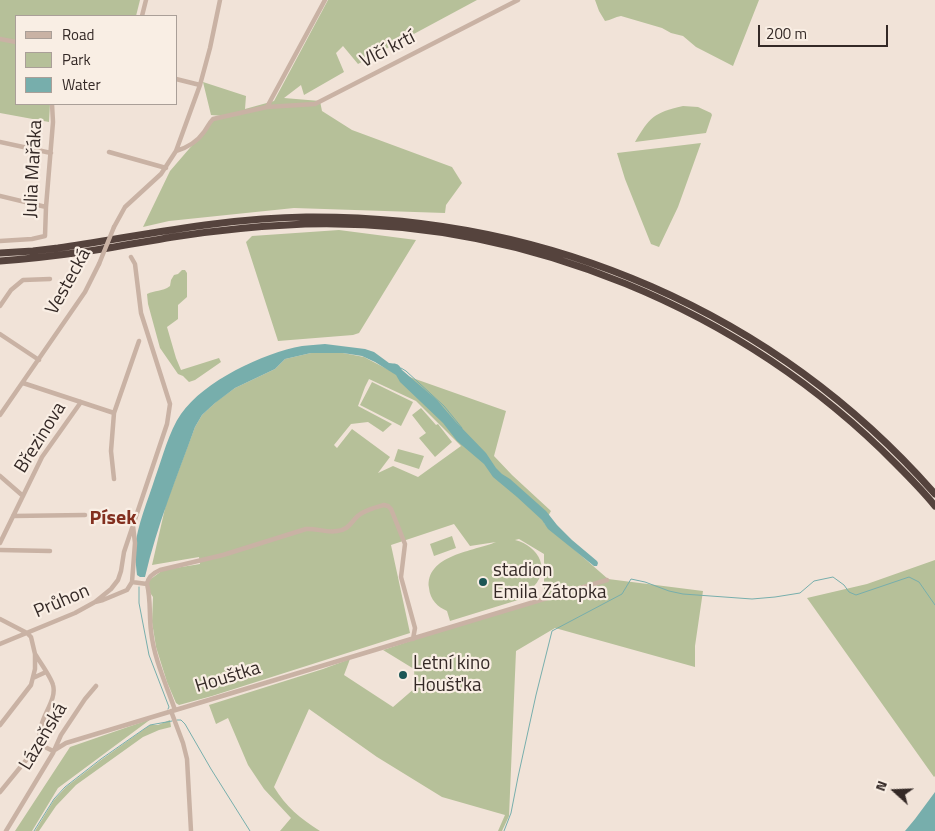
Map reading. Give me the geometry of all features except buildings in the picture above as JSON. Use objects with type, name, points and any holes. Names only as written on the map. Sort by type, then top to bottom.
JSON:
[{"type":"highway","points":[[0,261],[58,255],[241,221],[304,217],[371,218],[432,224],[538,246],[614,271],[744,334],[781,357],[848,409],[886,443],[935,494]]},
{"type":"highway","points":[[0,253],[33,251],[159,236]]},
{"type":"highway","points":[[682,305],[771,360],[827,401],[878,446],[935,506]]},
{"type":"street","points":[[142,15],[146,0]]},
{"type":"street","name":"Vestecká","points":[[0,415],[85,292],[125,207],[166,168],[176,151],[200,85],[220,0]]},
{"type":"street","points":[[268,107],[324,0]]},
{"type":"street","name":"Vlčí krtí","points":[[176,151],[185,148],[202,134],[213,119],[268,107],[315,104],[518,0]]},
{"type":"street","points":[[0,39],[15,42]]},
{"type":"street","points":[[178,80],[200,85]]},
{"type":"street","name":"Julia Mařáka","points":[[0,241],[32,239],[45,236],[53,122],[52,105]]},
{"type":"street","points":[[0,142],[51,153]]},
{"type":"street","points":[[109,152],[166,168]]},
{"type":"street","points":[[0,196],[46,207]]},
{"type":"street","points":[[95,602],[118,580],[124,552],[167,424],[170,404],[140,313],[135,264],[131,257]]},
{"type":"street","points":[[0,306],[11,290],[24,280],[50,278]]},
{"type":"street","points":[[0,334],[39,360]]},
{"type":"street","points":[[114,479],[111,451],[114,413],[139,341]]},
{"type":"street","points":[[23,383],[114,413]]},
{"type":"street","name":"Březinova","points":[[0,543],[42,457],[81,402]]},
{"type":"street","points":[[0,476],[23,496]]},
{"type":"street","points":[[191,831],[187,759],[151,631],[150,595],[147,584],[152,574],[160,570],[223,555],[306,529],[315,528],[322,531],[340,531],[350,526],[357,516],[363,512],[384,505],[392,509],[405,544],[401,577],[415,628],[413,639]]},
{"type":"street","points":[[13,516],[85,515]]},
{"type":"street","points":[[133,524],[135,542],[132,582],[147,584]]},
{"type":"street","points":[[0,550],[50,551]]},
{"type":"street","name":"Houštka","points":[[53,751],[66,743],[607,580]]},
{"type":"street","name":"Průhon","points":[[0,644],[127,590],[132,582]]},
{"type":"street","points":[[0,618],[27,633],[31,638],[36,669],[31,685],[0,725]]},
{"type":"street","points":[[35,654],[53,684],[54,694],[40,729],[39,738],[41,745],[53,751]]},
{"type":"street","points":[[33,678],[46,672]]},
{"type":"street","name":"Lázeňská","points":[[6,831],[61,735],[96,686]]},
{"type":"street","points":[[0,792],[36,748],[41,745]]},
{"type":"green space","points":[[0,0],[140,0],[136,15],[15,15],[15,105],[50,105],[49,122],[0,113]]},
{"type":"green space","points":[[328,0],[477,0],[358,64],[343,46],[336,53],[344,72],[304,95],[301,85],[284,98],[320,101],[322,111],[352,130],[452,167],[462,183],[446,205],[445,213],[294,208],[169,221],[143,227],[170,171],[214,120],[224,116],[211,115],[203,82],[246,96],[245,109],[274,101]]},
{"type":"green space","points":[[595,0],[759,0],[733,66],[696,47],[683,36],[662,28],[621,16],[605,21]]},
{"type":"green space","points":[[683,106],[698,107],[711,113],[706,133],[635,142],[653,117],[665,111]]},
{"type":"green space","points":[[701,143],[678,207],[659,247],[651,244],[625,179],[617,153]]},
{"type":"green space","points":[[339,230],[416,240],[359,333],[278,341],[246,242],[252,236]]},
{"type":"green space","points":[[185,270],[187,273],[187,297],[178,305],[178,319],[167,327],[181,370],[219,358],[221,362],[189,382],[178,374],[160,348],[147,294],[170,286],[174,275]]},
{"type":"green space","points":[[311,353],[343,353],[364,357],[387,369],[506,411],[494,456],[551,511],[544,523],[608,579],[703,591],[695,646],[695,667],[555,628],[516,651],[509,816],[502,831],[498,831],[505,815],[442,797],[377,757],[309,709],[274,787],[294,812],[320,831],[280,831],[291,818],[264,789],[248,765],[228,718],[216,724],[209,705],[350,659],[344,675],[393,707],[415,688],[414,669],[383,650],[544,597],[544,554],[519,539],[515,540],[523,543],[536,553],[542,567],[537,583],[530,590],[531,596],[450,621],[447,611],[435,603],[431,596],[429,588],[430,577],[435,568],[453,556],[496,542],[470,546],[454,524],[391,545],[410,633],[212,696],[179,705],[176,703],[156,647],[152,622],[153,597],[144,584],[163,570],[200,564],[199,557],[152,565],[166,504],[195,427],[202,415],[235,388],[275,369],[285,359]],"holes":[[[369,379],[416,401],[461,446],[418,477],[393,466],[378,473],[390,457],[352,429],[337,448],[334,445],[351,424],[368,422],[383,432],[392,424],[358,406]]]},
{"type":"green space","points":[[372,382],[413,402],[401,426],[360,405]]},
{"type":"green space","points":[[421,408],[436,425],[438,424],[452,442],[435,457],[419,438],[426,433],[412,415]]},
{"type":"green space","points":[[398,449],[424,456],[419,469],[394,461]]},
{"type":"green space","points":[[452,536],[456,548],[434,556],[430,544]]},
{"type":"green space","points":[[935,560],[934,777],[807,598],[867,584]]},
{"type":"green space","points":[[151,719],[58,788],[32,831],[15,831],[70,747]]},
{"type":"green space","points":[[170,720],[171,727],[143,737],[76,785],[56,806],[39,831],[35,831],[54,800],[66,787],[150,725],[158,725]]},
{"type":"water","points":[[325,344],[365,349],[374,352],[389,363],[399,366],[437,400],[486,453],[502,474],[546,511],[572,540],[597,561],[597,566],[594,566],[548,529],[542,520],[493,477],[484,464],[457,441],[443,423],[400,382],[396,375],[362,356],[343,353],[311,353],[285,359],[275,369],[235,388],[202,415],[195,427],[168,501],[145,577],[137,575],[135,548],[140,522],[166,445],[181,414],[204,390],[235,370],[287,350],[302,346]]},
{"type":"water","points":[[935,792],[935,831],[905,831],[915,819]]},
{"type":"waterway","points":[[401,368],[444,406],[462,428]]},
{"type":"waterway","points":[[504,831],[511,813],[536,695],[552,631],[622,594],[631,579],[683,594],[752,599],[800,593],[814,581],[833,577],[844,585],[849,592],[856,595],[909,577],[919,582],[935,605]]},
{"type":"waterway","points":[[139,587],[139,603],[149,655],[169,707],[168,709]]},
{"type":"waterway","points":[[177,720],[181,720],[185,724],[250,831]]},
{"type":"waterway","points":[[34,831],[54,799],[65,787],[150,725],[172,721]]},
{"type":"place","name":"stadion Emila Zátopka","points":[[483,582]]},
{"type":"place","name":"Letní kino Houšťka","points":[[403,675]]},
{"type":"district","name":"Písek","points":[[113,519]]}]
